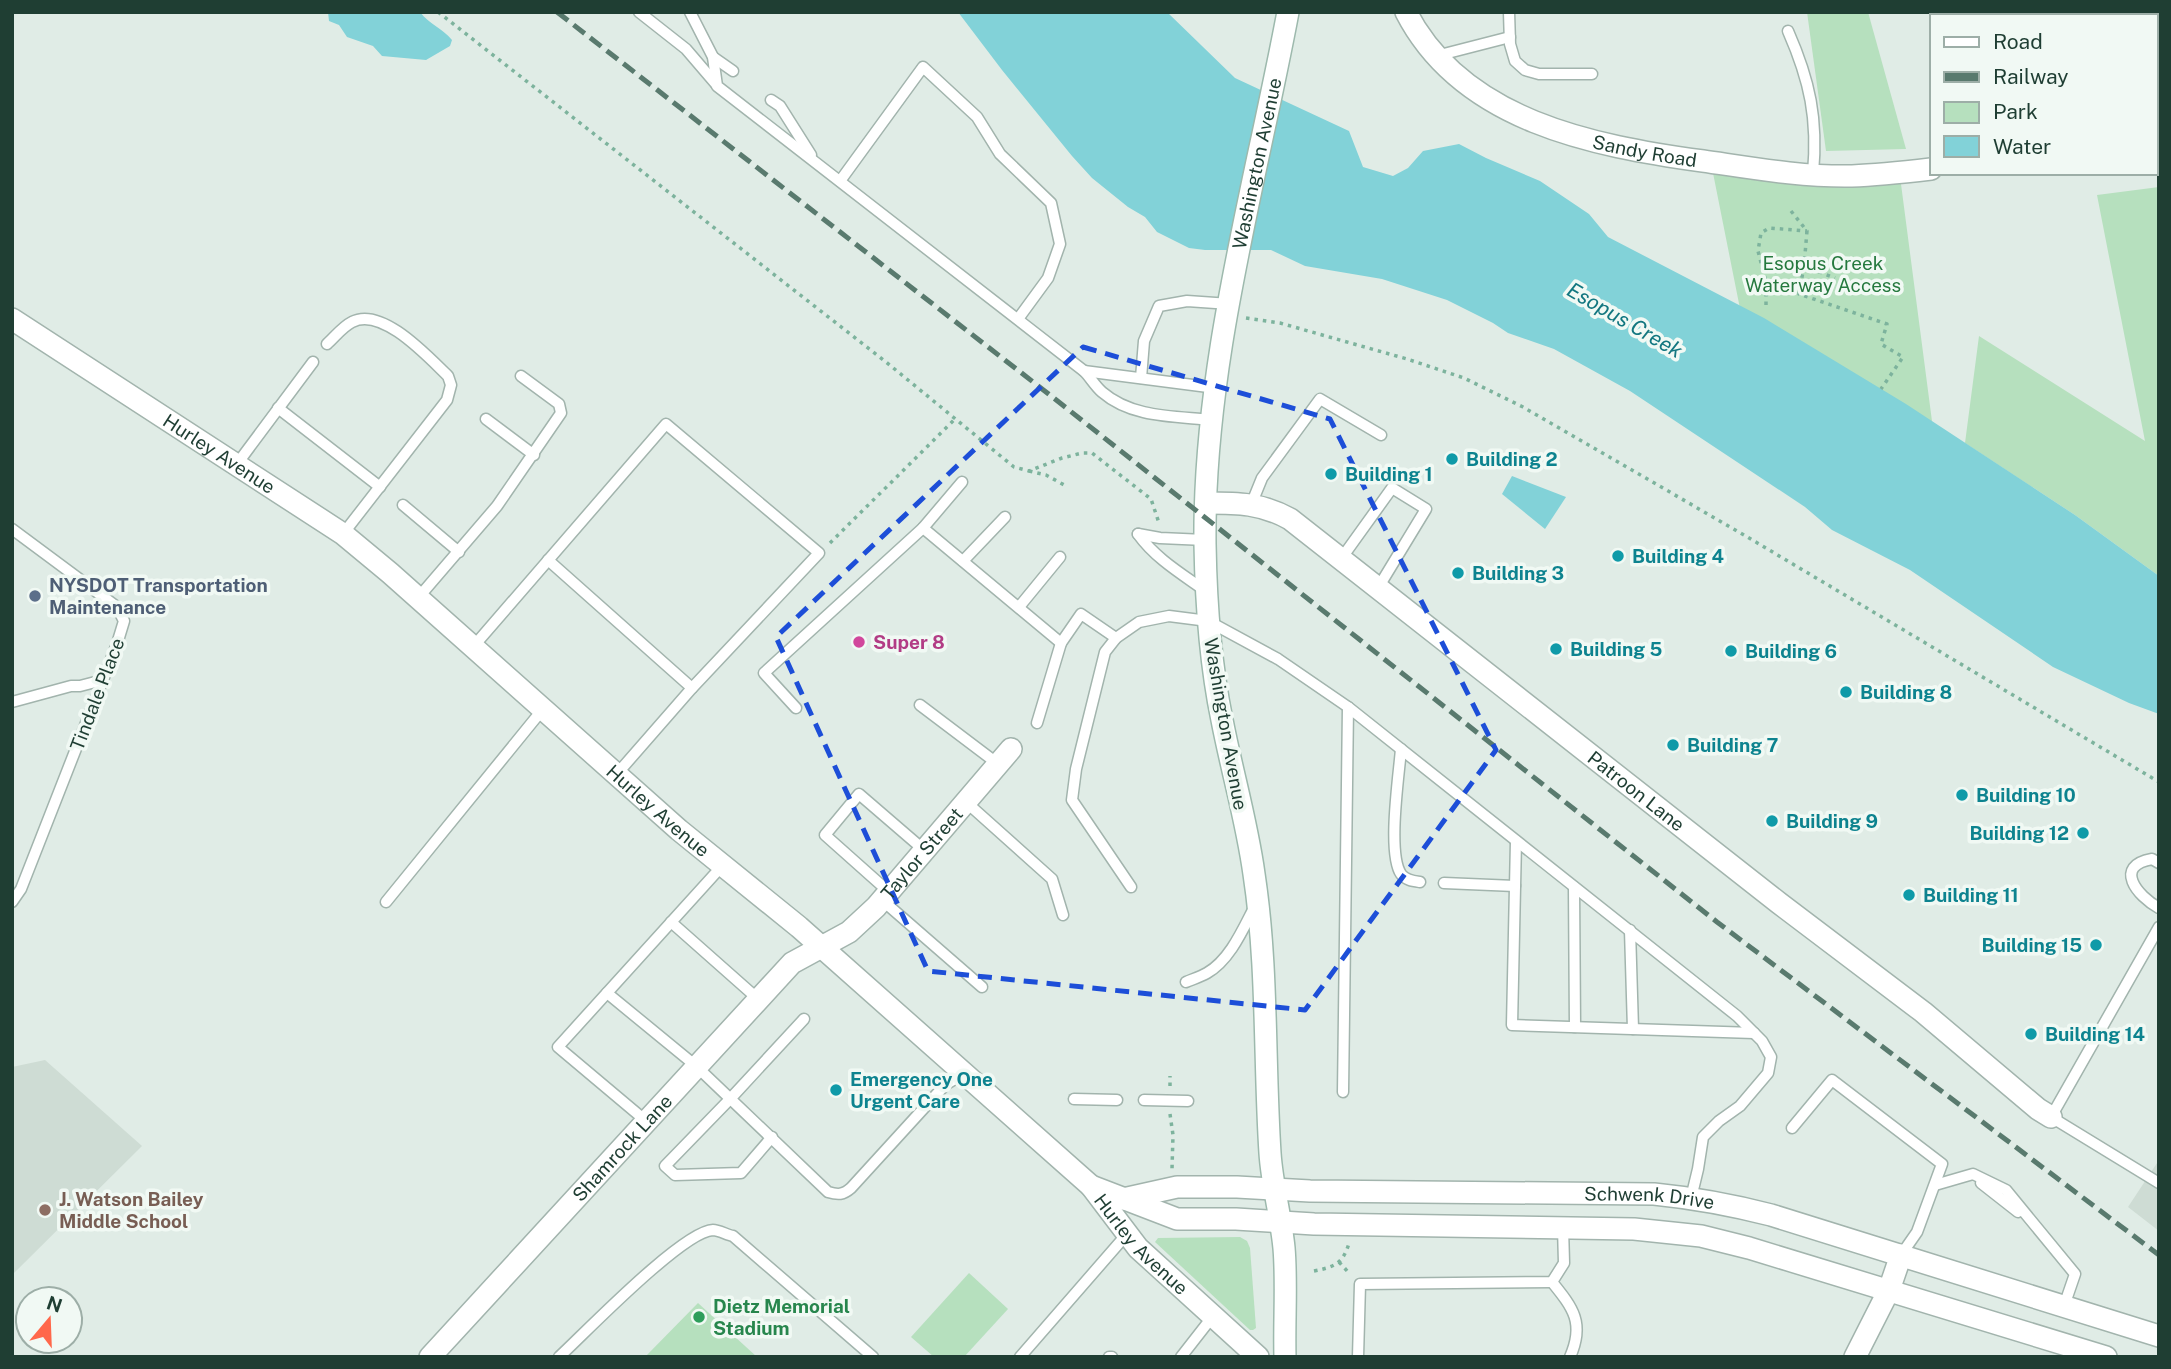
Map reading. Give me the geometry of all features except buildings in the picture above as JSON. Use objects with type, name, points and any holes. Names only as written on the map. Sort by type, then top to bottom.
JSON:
[{"type":"street","name":"Washington Avenue","points":[[1285,1357],[1284,1249],[1270,1157],[1258,901],[1247,832],[1222,720],[1208,621],[1205,540],[1212,420],[1232,280],[1288,12]]},
{"type":"street","name":"Sandy Road","points":[[1406,12],[1429,49],[1476,90],[1538,124],[1571,136],[1642,153],[1766,170],[1851,176],[1930,169]]},
{"type":"street","name":"Hurley Avenue","points":[[14,324],[343,534],[722,866],[821,947],[1091,1186],[1138,1248],[1258,1357]]},
{"type":"street","name":"Patroon Lane","points":[[1206,503],[1251,505],[1275,511],[1290,519],[1768,895],[1923,1013],[2051,1117]]},
{"type":"street","name":"Taylor Street","points":[[821,947],[849,932],[885,896],[1005,756]]},
{"type":"street","name":"Shamrock Lane","points":[[430,1357],[792,963],[821,947]]},
{"type":"street","name":"Schwenk Drive","points":[[1091,1186],[1177,1219],[1665,1231],[1749,1248],[2106,1357]]},
{"type":"street","name":"Schwenk Drive","points":[[1123,1199],[1177,1187],[1654,1194],[1691,1198],[1771,1215],[2159,1336]]},
{"type":"street","points":[[1855,1357],[1889,1290],[1901,1255]]},
{"type":"street","points":[[2054,1340],[2064,1306]]},
{"type":"lane","points":[[639,12],[686,49],[718,86],[1084,371],[1101,391],[1138,412],[1212,420]]},
{"type":"lane","points":[[690,12],[713,57],[718,86]]},
{"type":"lane","points":[[1509,12],[1515,61],[1525,70],[1539,74],[1592,74]]},
{"type":"lane","points":[[1788,31],[1803,64],[1813,112],[1813,174]]},
{"type":"lane","points":[[1436,56],[1510,37]]},
{"type":"lane","points":[[713,57],[733,71]]},
{"type":"lane","points":[[840,181],[923,67],[978,117],[1000,154],[1051,203],[1060,244],[1048,278],[1018,319]]},
{"type":"lane","points":[[771,100],[780,106],[816,163]]},
{"type":"lane","points":[[1141,378],[1143,341],[1159,306],[1187,300],[1228,309]]},
{"type":"lane","points":[[327,344],[354,321],[372,319],[388,324],[433,361],[448,376],[451,385],[447,400],[343,534]]},
{"type":"lane","points":[[237,464],[313,362]]},
{"type":"lane","points":[[1084,371],[1216,388]]},
{"type":"lane","points":[[418,598],[497,506],[534,455],[561,410],[559,404],[521,376]]},
{"type":"lane","points":[[1251,505],[1262,478],[1320,399],[1381,435]]},
{"type":"lane","points":[[278,408],[380,487]]},
{"type":"lane","points":[[486,419],[534,455]]},
{"type":"lane","points":[[472,647],[666,424],[819,554],[692,688],[617,775]]},
{"type":"lane","points":[[796,708],[764,673],[923,528],[962,482]]},
{"type":"lane","points":[[1341,559],[1392,488],[1426,509],[1378,588]]},
{"type":"lane","points":[[403,505],[459,551]]},
{"type":"lane","points":[[963,561],[1005,517]]},
{"type":"lane","points":[[923,528],[1061,643]]},
{"type":"lane","name":"Tindale Place","points":[[12,529],[117,607],[124,621],[21,889],[12,902]]},
{"type":"lane","points":[[1205,540],[1138,534],[1150,550],[1206,592]]},
{"type":"lane","points":[[1019,607],[1060,557]]},
{"type":"lane","points":[[548,560],[692,688]]},
{"type":"lane","points":[[1037,723],[1061,643],[1082,614],[1116,638]]},
{"type":"lane","points":[[1131,887],[1072,800],[1076,769],[1105,652],[1116,638],[1139,622],[1169,616],[1208,621],[1278,659],[1348,707],[1737,1016],[1762,1041],[1771,1057],[1768,1073],[1740,1107],[1719,1121],[1703,1138],[1691,1198]]},
{"type":"lane","points":[[12,702],[103,680]]},
{"type":"lane","points":[[920,705],[1005,756]]},
{"type":"lane","points":[[1343,1092],[1348,707]]},
{"type":"lane","points":[[386,902],[543,709]]},
{"type":"lane","points":[[1401,749],[1396,811],[1396,862],[1401,875],[1411,881],[1420,882]]},
{"type":"lane","points":[[924,850],[859,794],[825,835],[982,987]]},
{"type":"lane","points":[[966,802],[1052,879],[1063,915]]},
{"type":"lane","points":[[1516,841],[1512,1026],[1754,1033]]},
{"type":"lane","points":[[2159,863],[2152,859],[2140,861],[2133,869],[2132,881],[2138,893],[2159,908]]},
{"type":"lane","points":[[646,1121],[558,1047],[722,866]]},
{"type":"lane","points":[[1444,883],[1515,886]]},
{"type":"lane","points":[[1574,887],[1575,1027]]},
{"type":"lane","points":[[1186,982],[1209,972],[1222,961],[1235,944],[1258,901]]},
{"type":"lane","points":[[671,922],[758,999]]},
{"type":"lane","points":[[2159,927],[2051,1117],[2159,1183]]},
{"type":"lane","points":[[1630,930],[1633,1029]]},
{"type":"lane","points":[[607,993],[696,1066],[828,1192],[836,1195],[845,1194],[945,1085],[964,1074]]},
{"type":"lane","points":[[772,1137],[741,1173],[675,1175],[665,1166],[804,1019]]},
{"type":"lane","points":[[1792,1128],[1832,1080],[1942,1164],[1917,1233],[1901,1255]]},
{"type":"lane","points":[[1074,1099],[1117,1100]]},
{"type":"lane","points":[[1144,1100],[1188,1101]]},
{"type":"lane","points":[[1935,1185],[1973,1174],[2006,1190],[2075,1274],[2064,1306]]},
{"type":"lane","points":[[1552,1282],[1564,1263],[1563,1227]]},
{"type":"lane","points":[[559,1357],[668,1255],[691,1238],[713,1230],[733,1236],[873,1357]]},
{"type":"lane","points":[[1020,1357],[1127,1234]]},
{"type":"lane","points":[[1358,1357],[1360,1284],[1552,1282]]},
{"type":"lane","points":[[1552,1282],[1569,1304],[1578,1328],[1570,1357]]},
{"type":"lane","points":[[1181,1357],[1213,1316]]},
{"type":"path","points":[[438,12],[886,362],[1014,467],[1046,475],[1066,486]]},
{"type":"path","points":[[1791,211],[1807,231],[1799,294],[1887,324],[1881,344],[1903,357],[1881,389]]},
{"type":"path","points":[[1766,305],[1766,282],[1758,251],[1761,233],[1769,228],[1807,231]]},
{"type":"path","points":[[1804,266],[1835,278]]},
{"type":"path","points":[[1228,309],[1407,359],[1464,379],[1523,407],[2159,782]]},
{"type":"path","points":[[819,554],[955,419]]},
{"type":"path","points":[[1029,471],[1062,458],[1092,453],[1151,499],[1160,528]]},
{"type":"path","points":[[1170,1076],[1172,1171]]},
{"type":"path","points":[[1314,1271],[1331,1268],[1339,1262],[1350,1241]]},
{"type":"highlighted area","points":[[1083,347],[1330,419],[1496,750],[1305,1010],[928,971],[776,637]]},
{"type":"shaded area","name":"J. Watson Bailey Middle School","points":[[45,1060],[142,1146],[12,1275],[12,1067]]},
{"type":"shaded area","points":[[2159,1160],[2159,1231],[2128,1207]]},
{"type":"green space","points":[[1807,12],[1868,12],[1906,149],[1826,151]]},
{"type":"green space","name":"Esopus Creek Waterway Access","points":[[1713,173],[1809,184],[1901,184],[1941,490],[1755,384]]},
{"type":"green space","points":[[2159,187],[2159,576],[2075,515],[1965,443],[1979,336],[2145,441],[2097,195]]},
{"type":"green space","points":[[1240,1237],[1247,1241],[1250,1248],[1256,1328],[1253,1330],[1155,1242],[1158,1238]]},
{"type":"green space","points":[[969,1273],[1008,1309],[964,1357],[934,1357],[911,1337]]},
{"type":"green space","name":"Dietz Memorial Stadium","points":[[698,1303],[757,1357],[645,1357]]},
{"type":"water","points":[[328,12],[420,12],[452,40],[450,46],[426,60],[382,56],[373,46],[347,37],[339,25],[329,21]]},
{"type":"water","name":"Esopus Creek","points":[[958,12],[1167,12],[1235,78],[1349,131],[1363,167],[1393,176],[1408,168],[1423,151],[1459,144],[1540,181],[1589,214],[1608,237],[1764,318],[1906,404],[2075,515],[2159,576],[2159,714],[2129,703],[2053,667],[1910,570],[1832,530],[1805,507],[1630,391],[1554,349],[1508,333],[1447,300],[1382,279],[1305,266],[1271,250],[1189,248],[1157,232],[1145,217],[1092,178],[1072,156]]},
{"type":"water","points":[[1512,476],[1566,497],[1545,529],[1502,494]]},
{"type":"railway","points":[[557,12],[1055,399],[1717,922],[2159,1255]]},
{"type":"place","name":"Building 2","points":[[1452,459]]},
{"type":"place","name":"Building 1","points":[[1331,474]]},
{"type":"place","name":"Building 4","points":[[1618,556]]},
{"type":"place","name":"Building 3","points":[[1458,573]]},
{"type":"place","name":"NYSDOT Transportation Maintenance","points":[[35,596]]},
{"type":"place","name":"Super 8","points":[[859,642]]},
{"type":"place","name":"Building 5","points":[[1556,649]]},
{"type":"place","name":"Building 6","points":[[1731,651]]},
{"type":"place","name":"Building 8","points":[[1846,692]]},
{"type":"place","name":"Building 7","points":[[1673,745]]},
{"type":"place","name":"Building 10","points":[[1962,795]]},
{"type":"place","name":"Building 9","points":[[1772,821]]},
{"type":"place","name":"Building 12","points":[[2083,833]]},
{"type":"place","name":"Building 11","points":[[1909,895]]},
{"type":"place","name":"Building 15","points":[[2096,945]]},
{"type":"place","name":"Building 14","points":[[2031,1034]]},
{"type":"place","name":"Emergency One Urgent Care","points":[[836,1090]]},
{"type":"place","name":"J. Watson Bailey Middle School","points":[[45,1210]]},
{"type":"place","name":"Dietz Memorial Stadium","points":[[699,1317]]}]
